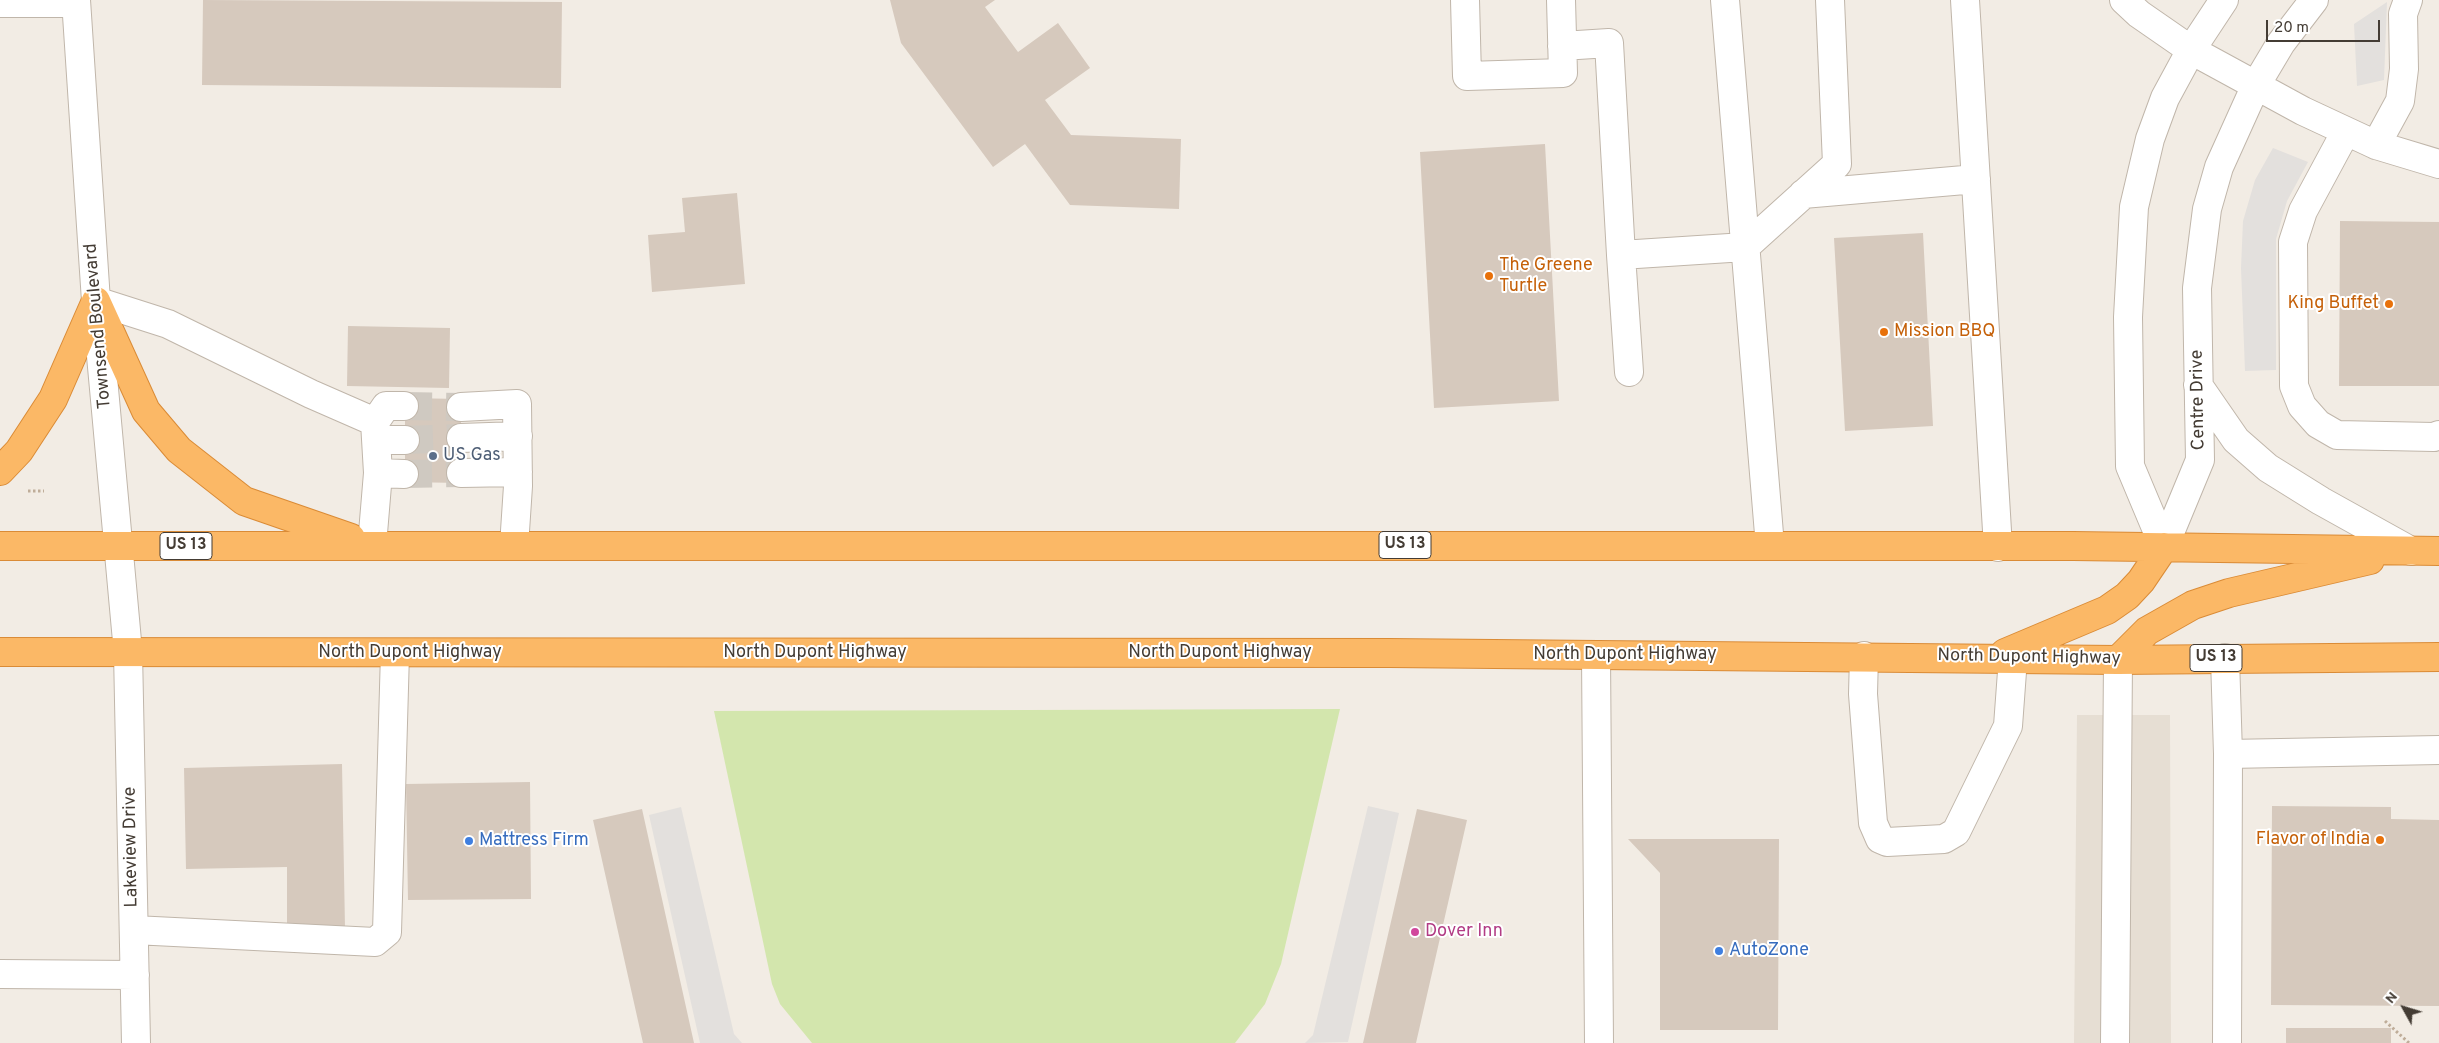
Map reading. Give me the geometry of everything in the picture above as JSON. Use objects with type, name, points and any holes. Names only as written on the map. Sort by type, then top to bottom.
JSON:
[{"type":"highway","points":[[0,471],[19,451],[53,399],[96,300]]},
{"type":"highway","points":[[96,300],[146,411],[179,450],[244,501],[372,545]]},
{"type":"highway","name":"US 13","points":[[0,546],[1998,546],[2439,551]]},
{"type":"highway","points":[[2003,658],[2107,610],[2127,596],[2141,581],[2164,547]]},
{"type":"highway","points":[[2118,660],[2147,631],[2193,605],[2229,593],[2411,551]]},
{"type":"highway","name":"North Dupont Highway","points":[[0,652],[1596,654],[2118,660],[2439,656]]},
{"type":"street","points":[[1465,0],[1467,76],[1563,73],[1561,0]]},
{"type":"street","points":[[1725,0],[1770,546]]},
{"type":"street","points":[[1621,254],[1745,247],[1838,164],[1830,0]]},
{"type":"street","points":[[1965,0],[1998,546]]},
{"type":"street","points":[[2124,0],[2139,14],[2191,50],[2345,132],[2376,145],[2439,164]]},
{"type":"street","points":[[2164,547],[2130,466],[2128,317],[2134,207],[2150,139],[2165,98],[2191,50],[2224,0]]},
{"type":"street","name":"Centre Drive","points":[[2164,547],[2200,460],[2197,288],[2207,209],[2219,167],[2256,85],[2281,43],[2314,0]]},
{"type":"street","points":[[2376,145],[2400,101],[2404,69],[2403,14],[2408,0]]},
{"type":"street","points":[[0,3],[76,1]]},
{"type":"street","name":"Townsend Boulevard","points":[[76,1],[96,300],[128,652]]},
{"type":"street","points":[[1562,46],[1609,43],[1629,372]]},
{"type":"street","points":[[2345,132],[2303,211],[2293,242],[2294,386],[2302,406],[2318,424],[2337,435],[2434,437],[2439,434]]},
{"type":"street","points":[[1803,194],[1976,179]]},
{"type":"street","points":[[96,300],[168,324],[310,394],[376,431],[405,440]]},
{"type":"street","points":[[2198,385],[2236,440],[2268,468],[2321,501],[2411,551]]},
{"type":"street","points":[[461,407],[517,404],[518,472],[514,546]]},
{"type":"street","points":[[372,545],[378,473],[376,431],[386,406],[404,406]]},
{"type":"street","points":[[461,438],[518,436]]},
{"type":"street","points":[[461,473],[518,472]]},
{"type":"street","points":[[378,473],[404,474]]},
{"type":"street","name":"Lakeview Drive","points":[[128,652],[136,1043]]},
{"type":"street","points":[[134,930],[375,942],[387,932],[395,653]]},
{"type":"street","points":[[1596,654],[1599,1043]]},
{"type":"street","points":[[1864,656],[1862,694],[1873,823],[1880,839],[1887,842],[1944,839],[1956,832],[2008,726],[2003,658]]},
{"type":"street","points":[[2224,658],[2228,754],[2227,1043]]},
{"type":"street","points":[[2115,1043],[2118,660]]},
{"type":"street","points":[[2228,754],[2439,750]]},
{"type":"street","points":[[0,974],[135,975]]},
{"type":"path","points":[[23,491],[44,491]]},
{"type":"path","points":[[2385,1021],[2409,1043]]},
{"type":"shaded area","points":[[2387,2],[2384,80],[2357,86],[2354,24]]},
{"type":"shaded area","points":[[2273,148],[2308,162],[2287,201],[2276,239],[2276,370],[2245,371],[2241,268],[2243,221],[2255,180]]},
{"type":"shaded area","points":[[2077,715],[2170,715],[2171,1043],[2074,1043]]},
{"type":"shaded area","points":[[1368,806],[1399,813],[1348,1042],[1305,1043],[1313,1035]]},
{"type":"shaded area","points":[[681,807],[734,1034],[742,1043],[700,1043],[649,815]]},
{"type":"green space","points":[[1340,709],[1281,964],[1265,1004],[1235,1043],[812,1043],[780,1004],[772,984],[714,711]]},
{"type":"building","points":[[203,0],[562,2],[561,88],[202,85]]},
{"type":"building","points":[[890,0],[995,0],[985,7],[1018,52],[1058,23],[1090,68],[1045,100],[1071,135],[1181,139],[1179,209],[1070,205],[1025,144],[993,167],[901,43]]},
{"type":"building","name":"The Greene Turtle","points":[[1545,144],[1559,401],[1434,408],[1420,152]]},
{"type":"building","points":[[737,193],[745,284],[652,292],[648,235],[685,232],[682,198]]},
{"type":"building","name":"King Buffet","points":[[2340,221],[2439,222],[2439,386],[2339,386]]},
{"type":"building","name":"Mission BBQ","points":[[1923,233],[1933,426],[1845,431],[1834,238]]},
{"type":"building","points":[[348,326],[450,328],[449,388],[347,386]]},
{"type":"building","name":"US Gas","points":[[405,398],[461,399],[461,483],[405,482]]},
{"type":"building","points":[[342,764],[345,928],[287,929],[287,867],[186,869],[184,768]]},
{"type":"building","name":"Mattress Firm","points":[[530,782],[531,899],[408,900],[406,784]]},
{"type":"building","points":[[2272,806],[2391,807],[2391,819],[2439,820],[2439,1006],[2271,1005]]},
{"type":"building","points":[[642,809],[694,1043],[643,1043],[593,820]]},
{"type":"building","name":"Dover Inn","points":[[1417,809],[1467,820],[1416,1043],[1363,1043]]},
{"type":"building","name":"AutoZone","points":[[1628,839],[1779,839],[1778,1030],[1660,1030],[1660,873]]},
{"type":"building","points":[[2286,1028],[2391,1028],[2391,1043],[2286,1043]]},
{"type":"tunnel","points":[[404,406],[461,407]]},
{"type":"tunnel","points":[[405,440],[461,438]]},
{"type":"tunnel","points":[[404,474],[461,473]]},
{"type":"place","name":"The Greene Turtle","points":[[1489,276]]},
{"type":"place","name":"King Buffet","points":[[2389,304]]},
{"type":"place","name":"Mission BBQ","points":[[1884,332]]},
{"type":"place","name":"US Gas","points":[[433,456]]},
{"type":"place","name":"Flavor of India","points":[[2380,840]]},
{"type":"place","name":"Mattress Firm","points":[[469,841]]},
{"type":"place","name":"Dover Inn","points":[[1415,932]]},
{"type":"place","name":"AutoZone","points":[[1719,951]]}]
